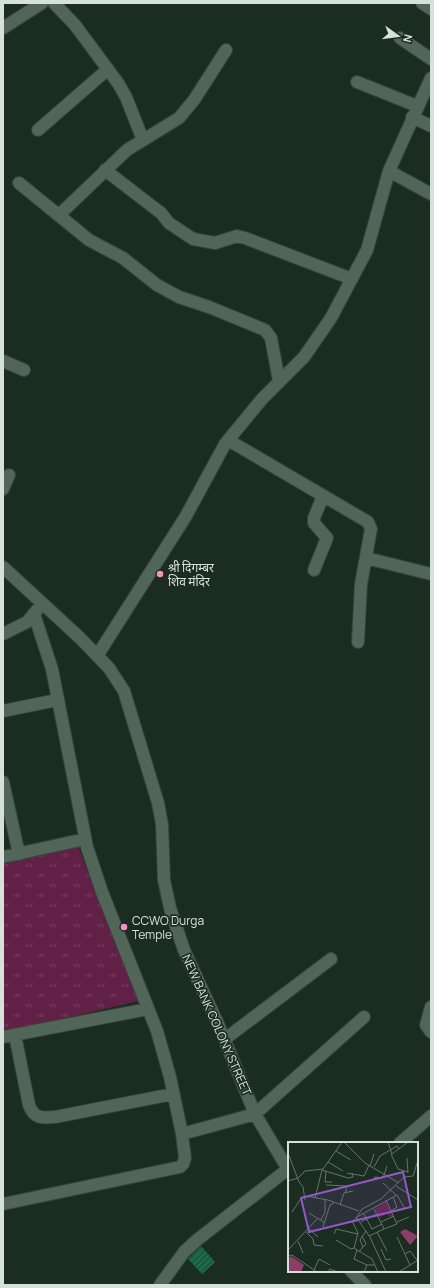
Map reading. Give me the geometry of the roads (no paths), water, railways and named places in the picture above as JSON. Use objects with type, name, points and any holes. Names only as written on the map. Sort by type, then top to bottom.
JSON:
[{"type":"street","points":[[3,28],[42,3]]},
{"type":"street","points":[[54,3],[75,25],[108,69],[126,97],[143,140]]},
{"type":"street","points":[[422,3],[431,10]]},
{"type":"street","points":[[400,38],[431,59]]},
{"type":"street","points":[[58,215],[127,150],[179,118],[187,109],[226,50]]},
{"type":"street","points":[[38,130],[108,69]]},
{"type":"street","points":[[98,656],[186,516],[215,460],[228,440],[243,420],[278,381],[304,357],[331,318],[367,250],[389,171],[431,78]]},
{"type":"street","points":[[357,82],[415,112],[431,126]]},
{"type":"street","points":[[106,170],[161,214],[169,224],[193,239],[215,243],[237,236],[245,238],[352,279]]},
{"type":"street","points":[[389,171],[431,194]]},
{"type":"street","points":[[19,183],[89,240],[118,255],[169,292],[265,330],[273,343],[278,381]]},
{"type":"street","points":[[3,361],[24,370]]},
{"type":"street","points":[[228,440],[368,522],[371,529],[362,584],[358,642]]},
{"type":"street","points":[[3,490],[9,474]]},
{"type":"street","points":[[314,570],[327,542],[325,534],[316,527],[314,522],[314,518],[323,496]]},
{"type":"street","points":[[366,558],[431,574]]},
{"type":"street","name":"NEW BANK COLONY STREET","points":[[3,567],[43,602],[98,656],[119,682],[127,700],[158,802],[162,824],[164,880],[170,908],[184,950],[225,1040],[255,1114],[288,1170]]},
{"type":"street","points":[[3,634],[19,627],[34,614],[43,602]]},
{"type":"street","points":[[3,1204],[180,1167],[185,1158],[174,1094],[157,1031],[102,892],[85,839],[50,662],[34,614]]},
{"type":"street","points":[[3,711],[57,700]]},
{"type":"street","points":[[3,782],[19,854]]},
{"type":"street","points":[[3,857],[85,839]]},
{"type":"street","points":[[225,1040],[331,959]]},
{"type":"street","points":[[431,1007],[426,1025],[431,1032]]},
{"type":"street","points":[[3,1038],[148,1009]]},
{"type":"street","points":[[182,1134],[255,1114],[364,1017]]},
{"type":"street","points":[[15,1035],[31,1113],[36,1116],[55,1117],[174,1094]]},
{"type":"street","points":[[401,1142],[431,1116]]},
{"type":"street","points":[[160,1285],[184,1252],[207,1231],[288,1170]]},
{"type":"street","points":[[352,1272],[365,1285]]},
{"type":"place","name":"श्री दिगम्बर शिव मंदिर","points":[[160,574]]},
{"type":"place","name":"CCWO Durga Temple","points":[[124,927]]}]
